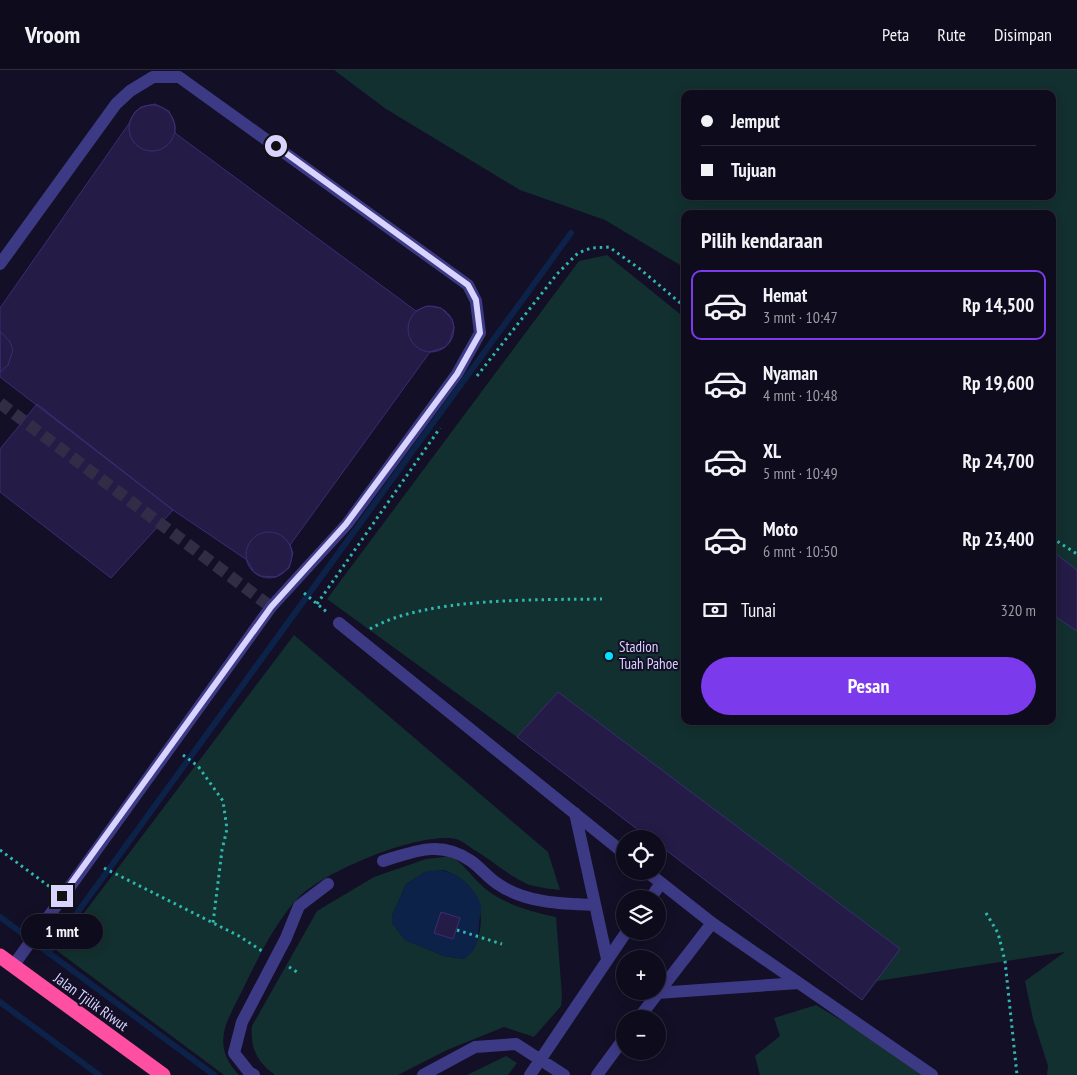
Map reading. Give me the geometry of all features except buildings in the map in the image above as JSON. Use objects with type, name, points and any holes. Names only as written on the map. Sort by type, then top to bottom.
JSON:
[{"type":"highway","name":"Jalan Tjilik Riwut","points":[[0,956],[152,1072]]},
{"type":"street","points":[[0,264],[116,104],[130,91],[153,77],[179,77],[468,285],[476,300],[480,333],[457,374],[352,516],[271,607],[12,966]]},
{"type":"street","points":[[339,622],[616,847]]},
{"type":"street","points":[[575,813],[607,959]]},
{"type":"street","points":[[383,861],[420,850],[444,848],[470,861],[498,885],[518,894],[554,903],[595,905]]},
{"type":"street","points":[[657,880],[712,923],[932,1075]]},
{"type":"street","points":[[656,890],[661,883]]},
{"type":"street","points":[[254,1075],[249,1072],[234,1053],[242,1022],[286,938],[299,906],[328,884]]},
{"type":"street","points":[[666,982],[712,923]]},
{"type":"street","points":[[530,1075],[542,1060],[621,940]]},
{"type":"street","points":[[666,992],[798,983]]},
{"type":"street","points":[[422,1075],[475,1047],[516,1044],[564,1075]]},
{"type":"street","points":[[597,1075],[616,1049]]},
{"type":"path","points":[[472,384],[495,351],[557,274],[578,253],[591,248],[609,247],[640,269],[681,304]]},
{"type":"path","points":[[317,604],[443,424]]},
{"type":"path","points":[[1056,541],[1077,554]]},
{"type":"path","points":[[356,637],[386,619],[453,606],[525,600],[602,599]]},
{"type":"path","points":[[180,753],[198,766],[223,801],[228,829],[220,860],[213,923]]},
{"type":"path","points":[[0,850],[62,896]]},
{"type":"path","points":[[99,864],[114,874],[253,944]]},
{"type":"path","points":[[986,913],[998,933],[1005,961],[1017,1075]]},
{"type":"path","points":[[457,930],[502,944]]},
{"type":"path","points":[[290,968],[297,972]]},
{"type":"green space","points":[[334,70],[1077,70],[1077,1075],[1047,1075],[1048,1066],[1033,1019],[1025,981],[1065,952],[877,981],[862,1000],[666,850],[666,830],[638,830],[517,737],[327,599],[579,261],[607,255],[681,315],[681,725],[1056,725],[1056,210],[681,210],[681,266],[605,220],[520,190],[386,109]]},
{"type":"green space","points":[[294,635],[548,852],[560,890],[527,884],[465,843],[456,839],[440,838],[397,847],[374,855],[329,876],[299,897],[275,928],[262,951],[232,1010],[224,1031],[223,1042],[225,1052],[239,1075],[224,1075],[56,950]]},
{"type":"green space","points":[[452,856],[485,889],[494,895],[524,909],[556,917],[562,996],[561,1006],[534,1037],[504,1027],[447,1050],[398,1075],[275,1075],[259,1060],[256,1054],[252,1041],[252,1026],[317,911],[374,877],[426,859]],"holes":[[[444,870],[454,874],[470,887],[479,904],[481,914],[478,938],[464,959],[444,956],[405,940],[392,923],[392,916],[406,884],[425,872]]]},
{"type":"green space","points":[[816,1005],[864,1034],[924,1075],[760,1075],[755,1056],[780,1036],[774,1018]]},
{"type":"green space","points":[[506,1056],[517,1063],[508,1075],[467,1075]]},
{"type":"water","points":[[437,870],[458,876],[474,892],[481,905],[475,948],[464,959],[444,956],[405,940],[392,923],[392,916],[406,884],[425,872]]},
{"type":"waterway","points":[[48,953],[571,233]]},
{"type":"waterway","points":[[0,917],[214,1075]]},
{"type":"waterway","points":[[0,1002],[99,1075]]},
{"type":"tunnel","points":[[0,403],[271,607]]},
{"type":"place","name":"Stadion Tuah Pahoe","points":[[609,656]]},
{"type":"route","points":[[62,896],[271,607],[346,524],[457,374],[480,333],[476,300],[468,285],[276,146]]}]
